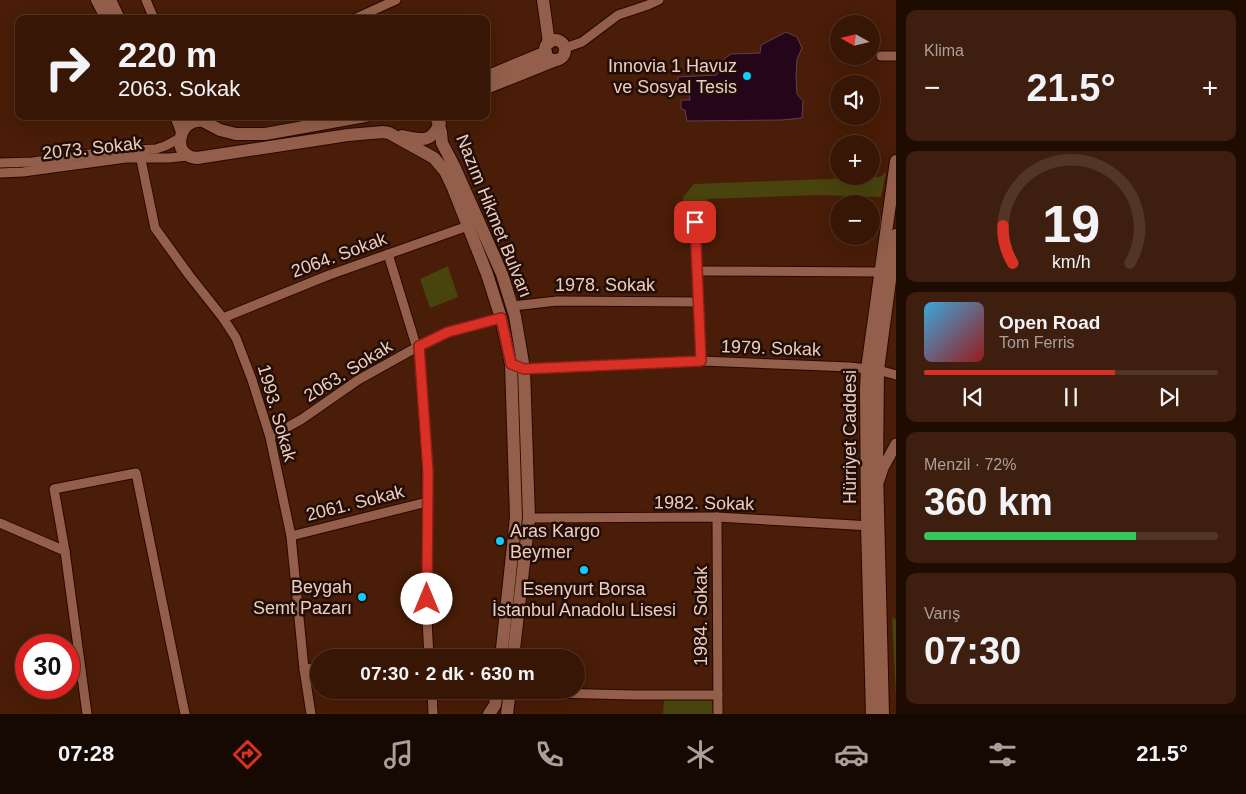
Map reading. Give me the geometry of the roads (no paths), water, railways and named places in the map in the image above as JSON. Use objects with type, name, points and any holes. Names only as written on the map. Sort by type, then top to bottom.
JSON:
[{"type":"main road","points":[[97,0],[105,15]]},
{"type":"main road","points":[[110,0],[118,15]]},
{"type":"main road","points":[[490,86],[556,60],[551,59],[555,46],[544,5]]},
{"type":"main road","points":[[490,75],[555,46]]},
{"type":"main road","points":[[177,120],[182,149],[188,156],[197,158],[348,135],[383,132],[425,140],[433,136],[439,120]]},
{"type":"main road","points":[[181,135],[187,126],[196,120]]},
{"type":"main road","points":[[202,120],[220,130],[236,134],[265,134],[343,120]]},
{"type":"main road","name":"Nazım Hikmet Bulvarı","points":[[439,120],[442,143],[502,274],[513,306],[524,369],[522,518],[514,649]]},
{"type":"main road","name":"Nazım Hikmet Bulvarı","points":[[389,133],[434,158],[445,171],[487,274],[501,318],[511,364],[522,518],[502,649]]},
{"type":"main road","name":"Hürriyet Caddesi","points":[[872,714],[873,527],[877,485],[877,444],[872,369],[880,272],[896,161]]},
{"type":"main road","name":"Hürriyet Caddesi","points":[[883,714],[866,389],[872,369],[896,235]]},
{"type":"main road","points":[[511,364],[524,369]]},
{"type":"main road","points":[[489,714],[500,699]]},
{"type":"main road","points":[[506,699],[507,714]]},
{"type":"street","points":[[146,0],[152,15]]},
{"type":"street","points":[[363,15],[396,0]]},
{"type":"street","points":[[555,46],[582,42],[634,4],[659,0]]},
{"type":"street","points":[[881,56],[896,56]]},
{"type":"street","name":"2073. Sokak","points":[[0,172],[24,172],[119,159],[165,146],[181,135]]},
{"type":"street","name":"2073. Sokak","points":[[0,163],[33,162],[111,151],[169,158],[188,156]]},
{"type":"street","name":"1993. Sokak","points":[[140,154],[155,228],[236,338],[270,437],[291,536],[310,714]]},
{"type":"street","points":[[695,222],[701,361]]},
{"type":"street","name":"2064. Sokak","points":[[223,318],[329,275],[468,226]]},
{"type":"street","points":[[388,254],[404,300],[415,342],[419,346],[428,471],[427,619],[429,649]]},
{"type":"street","points":[[697,271],[880,272]]},
{"type":"street","name":"1978. Sokak","points":[[513,306],[604,298],[698,302]]},
{"type":"street","name":"2063. Sokak","points":[[270,437],[302,419],[358,380],[419,346],[448,332],[501,318]]},
{"type":"street","name":"1979. Sokak","points":[[524,369],[701,361],[850,367],[872,369],[896,375]]},
{"type":"street","points":[[877,444],[881,450],[887,452],[896,444]]},
{"type":"street","points":[[877,485],[883,468],[896,444]]},
{"type":"street","points":[[87,714],[65,550],[54,489],[136,473],[185,714]]},
{"type":"street","name":"2061. Sokak","points":[[291,536],[427,502]]},
{"type":"street","name":"1982. Sokak","points":[[522,518],[717,518],[873,527]]},
{"type":"street","name":"1984. Sokak","points":[[717,518],[718,714]]},
{"type":"street","points":[[0,523],[65,550]]},
{"type":"street","points":[[304,669],[310,669]]},
{"type":"street","points":[[585,693],[718,695]]},
{"type":"street","points":[[432,699],[433,714]]},
{"type":"place","name":"Innovia 1 Havuz ve Sosyal Tesis","points":[[747,76]]},
{"type":"place","name":"Aras Kargo Beymer","points":[[500,541]]},
{"type":"place","name":"Esenyurt Borsa İstanbul Anadolu Lisesi","points":[[584,570]]},
{"type":"place","name":"Beygah Semt Pazarı","points":[[362,597]]}]
